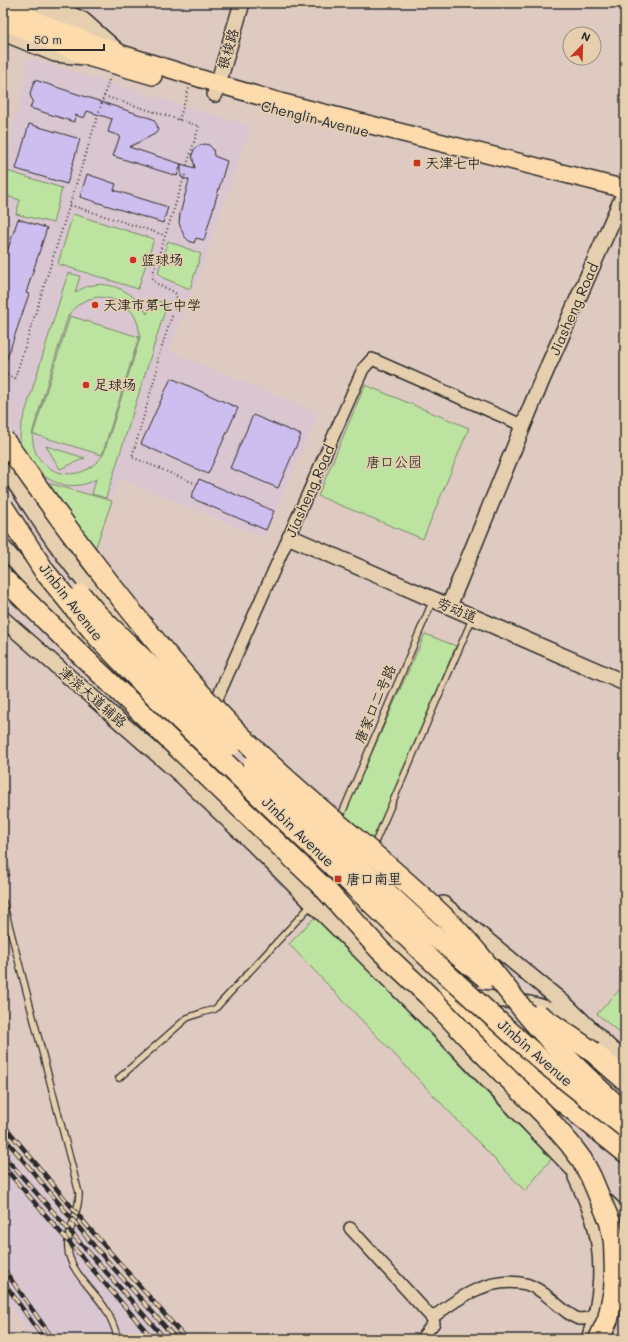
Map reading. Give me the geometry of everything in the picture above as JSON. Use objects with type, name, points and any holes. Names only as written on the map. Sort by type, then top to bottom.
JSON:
[{"type":"highway","points":[[3,439],[92,561],[161,648],[218,713],[254,749],[448,921],[498,978],[532,1020],[594,1084],[625,1113]]},
{"type":"highway","points":[[3,507],[97,614],[333,843],[432,934],[483,975],[593,1052],[625,1080]]},
{"type":"highway","name":"Jinbin Avenue","points":[[3,507],[46,572],[97,636],[154,694],[428,957],[548,1066],[625,1127]]},
{"type":"highway","points":[[3,578],[77,644]]},
{"type":"highway","points":[[3,588],[77,644]]},
{"type":"highway","name":"Jinbin Avenue","points":[[77,644],[319,897],[501,1052],[625,1152]]},
{"type":"highway","points":[[319,897],[380,950],[428,996],[558,1128],[582,1160],[591,1177],[610,1222],[614,1242],[614,1290],[608,1319],[599,1339]]},
{"type":"highway","points":[[489,1013],[592,1091],[625,1113]]},
{"type":"main road","points":[[46,3],[84,20],[118,59]]},
{"type":"main road","name":"银梭路","points":[[216,89],[242,3]]},
{"type":"main road","points":[[10,10],[56,29],[118,59]]},
{"type":"main road","name":"Chenglin Avenue","points":[[10,10],[91,58],[118,59],[216,89],[280,102],[513,159],[625,193]]},
{"type":"main road","points":[[3,33],[55,54],[70,57],[91,58]]},
{"type":"main road","name":"Chenglin Avenue","points":[[118,59],[189,87],[216,89]]},
{"type":"main road","name":"Jiasheng Road","points":[[449,606],[542,380],[625,193]]},
{"type":"main road","points":[[3,465],[66,557],[99,598],[133,633],[241,726],[291,776],[374,847],[560,1000],[610,1048]]},
{"type":"main road","name":"劳动道","points":[[290,537],[625,683]]},
{"type":"main road","name":"Jinbin Avenue","points":[[3,547],[77,644]]},
{"type":"main road","name":"津滨大道辅路","points":[[3,619],[182,776],[251,842],[319,897],[443,1034],[572,1168],[625,1220]]},
{"type":"main road","points":[[77,644],[400,949],[437,981],[449,989],[462,994],[514,1001],[556,1012],[571,1019],[625,1059]]},
{"type":"main road","points":[[572,1168],[593,1218],[598,1240],[600,1268],[598,1307],[589,1339]]},
{"type":"main road","points":[[600,1268],[625,1238]]},
{"type":"street","name":"Jiasheng Road","points":[[182,776],[290,537],[363,369],[372,360],[524,426]]},
{"type":"street","points":[[350,1228],[432,1318],[434,1323],[421,1339]]},
{"type":"street","points":[[432,1318],[449,1304],[474,1291],[490,1284],[509,1282],[527,1284],[540,1291],[565,1310],[580,1319],[590,1318],[598,1307]]},
{"type":"lane","name":"唐家口二号路","points":[[340,818],[433,599]]},
{"type":"lane","points":[[374,847],[473,617]]},
{"type":"lane","points":[[119,1078],[187,1018],[215,1009],[219,1006],[319,897]]},
{"type":"lane","points":[[3,902],[79,1193],[78,1209],[71,1226],[68,1249],[72,1264],[104,1308],[112,1322],[118,1339]]},
{"type":"path","points":[[3,374],[15,378],[104,96],[118,59]]},
{"type":"path","points":[[180,120],[189,87]]},
{"type":"path","points":[[104,96],[199,126],[186,168]]},
{"type":"path","points":[[185,175],[152,276],[153,281],[158,285],[173,291],[176,294],[177,301],[158,358],[157,370],[132,457],[194,483]]},
{"type":"path","points":[[70,205],[165,236]]},
{"type":"shaded area","name":"天津市第七中学","points":[[29,58],[251,126],[205,259],[170,351],[319,413],[264,538],[120,479],[93,555],[3,429],[3,173]]},
{"type":"shaded area","points":[[3,1143],[172,1339],[34,1339],[3,1296]]},
{"type":"green space","points":[[7,171],[62,188],[53,223],[16,214],[20,200],[3,195]]},
{"type":"green space","points":[[73,214],[154,239],[138,289],[58,264]]},
{"type":"green space","points":[[168,241],[201,254],[190,289],[163,278],[158,272]]},
{"type":"green space","points":[[68,273],[80,276],[75,293],[85,287],[95,285],[116,287],[125,291],[134,298],[147,314],[152,299],[167,304],[106,498],[92,494],[96,479],[86,484],[75,486],[54,482],[44,476],[28,461],[22,448],[20,439],[21,426]],"holes":[[[98,297],[107,298],[122,304],[133,314],[137,321],[140,338],[104,453],[94,465],[82,471],[70,474],[58,472],[47,466],[38,457],[33,445],[33,430],[68,316],[74,308],[89,299]]]},
{"type":"green space","name":"足球场","points":[[70,316],[139,337],[102,455],[33,434]]},
{"type":"green space","name":"唐口公园","points":[[365,385],[469,428],[423,539],[318,496]]},
{"type":"green space","points":[[46,446],[85,458],[60,469]]},
{"type":"green space","points":[[41,481],[112,501],[93,555]]},
{"type":"green space","points":[[425,634],[456,646],[373,840],[344,815]]},
{"type":"green space","points":[[316,916],[551,1159],[525,1191],[289,944]]},
{"type":"green space","points":[[625,984],[625,1037],[597,1014]]},
{"type":"building","points":[[35,80],[153,119],[158,130],[155,134],[129,147],[181,164],[177,176],[113,156],[120,136],[108,132],[112,119],[87,111],[84,118],[75,115],[74,122],[30,108],[33,100],[30,93]]},
{"type":"building","points":[[29,124],[80,139],[67,184],[16,169]]},
{"type":"building","points":[[205,144],[209,145],[213,149],[214,156],[227,161],[204,240],[196,238],[194,243],[189,241],[184,236],[179,223],[189,180],[181,177],[181,164],[195,168],[192,155],[194,150],[196,147]]},
{"type":"building","points":[[87,174],[116,184],[114,190],[168,207],[163,223],[80,197]]},
{"type":"building","points":[[18,219],[47,228],[26,293],[29,294],[3,367],[3,264]]},
{"type":"building","points":[[171,378],[238,408],[208,474],[141,444]]},
{"type":"building","points":[[253,415],[301,435],[278,488],[230,468]]},
{"type":"building","points":[[199,479],[274,511],[266,530],[191,498]]},
{"type":"railway","points":[[3,849],[8,874]]},
{"type":"railway","points":[[3,1124],[89,1228],[186,1339]]},
{"type":"railway","points":[[3,1136],[95,1247],[176,1339]]},
{"type":"railway","points":[[3,1155],[165,1339]]},
{"type":"railway","points":[[3,1166],[153,1339]]},
{"type":"railway","points":[[3,1268],[53,1339]]},
{"type":"railway","points":[[3,1281],[44,1339]]},
{"type":"place","name":"天津七中","points":[[417,163]]},
{"type":"place","name":"篮球场","points":[[133,260]]},
{"type":"place","name":"天津市第七中学","points":[[95,305]]},
{"type":"place","name":"足球场","points":[[86,385]]},
{"type":"place","name":"唐口南里","points":[[338,879]]}]
